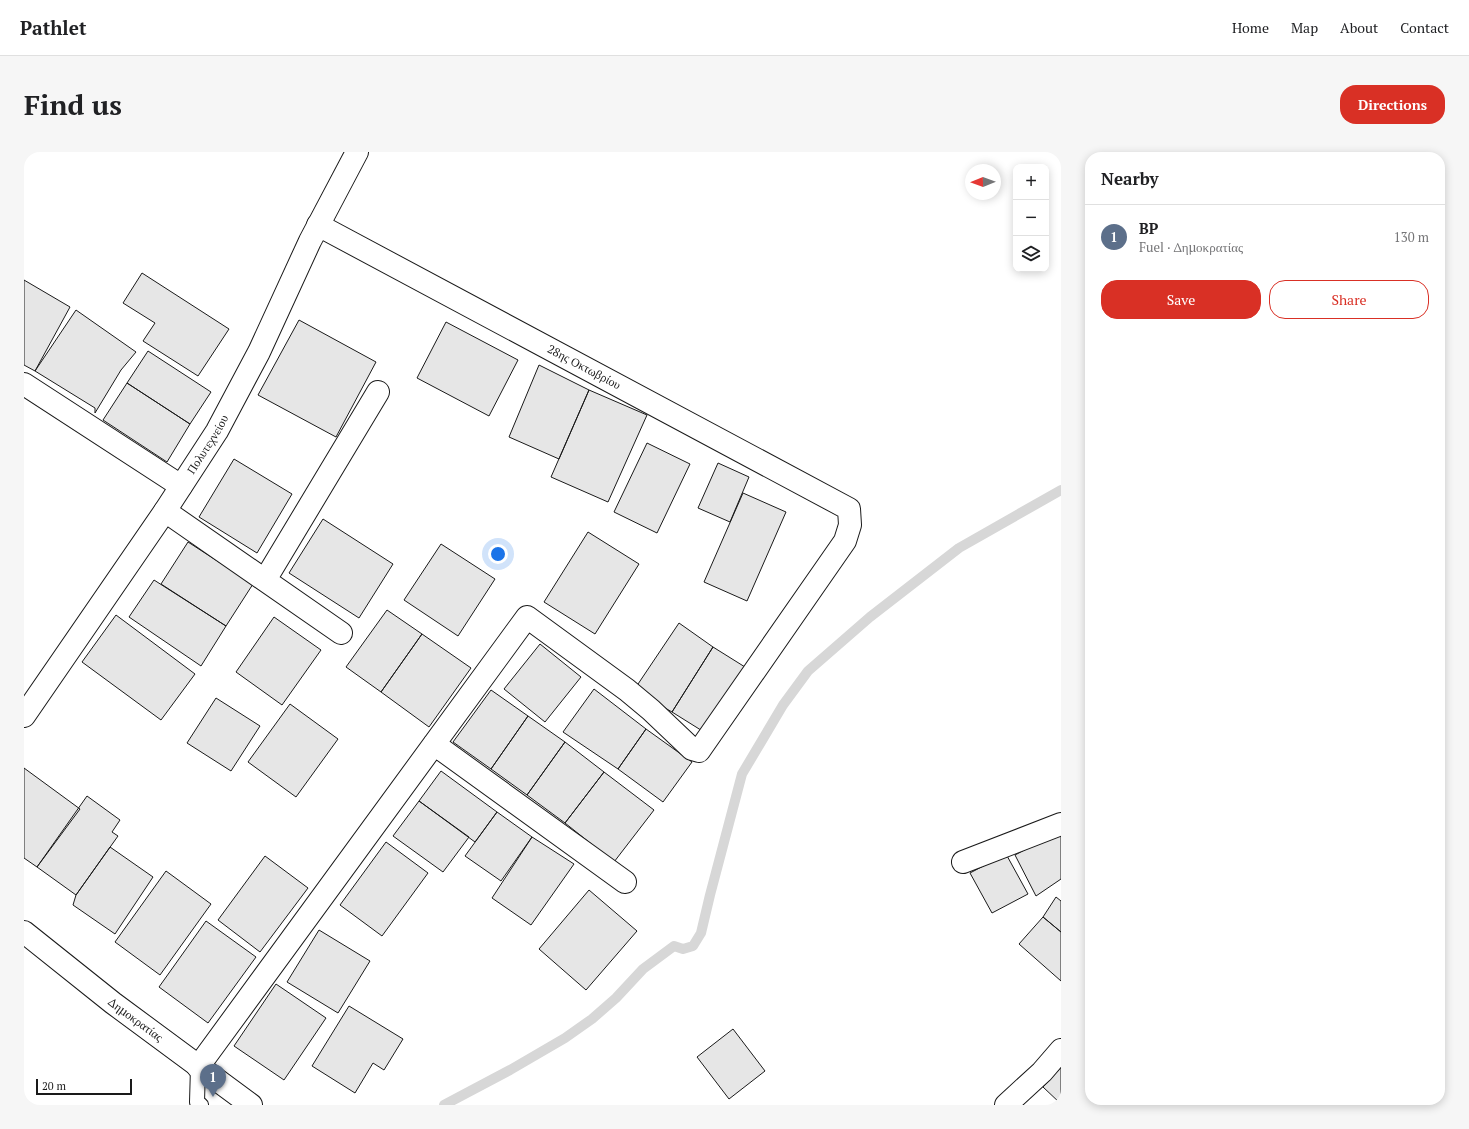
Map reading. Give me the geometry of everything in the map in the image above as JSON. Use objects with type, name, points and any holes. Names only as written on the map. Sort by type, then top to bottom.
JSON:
[{"type":"street","name":"Πολυτεχνείου","points":[[24,716],[165,511],[216,431],[259,352],[293,276],[356,152]]},
{"type":"street","name":"28ης Οκτωβρίου","points":[[318,225],[849,509],[850,525],[846,542],[699,750],[692,749],[651,710],[627,690],[527,617],[434,744]]},
{"type":"street","points":[[24,384],[181,486]]},
{"type":"street","points":[[265,580],[378,392]]},
{"type":"street","points":[[165,511],[341,633]]},
{"type":"street","points":[[198,1066],[434,744],[625,882]]},
{"type":"street","points":[[963,862],[1061,824]]},
{"type":"street","name":"Δημοκρατίας","points":[[24,932],[113,1003],[251,1105]]},
{"type":"street","points":[[1006,1105],[1042,1072],[1061,1050]]},
{"type":"lane","points":[[198,1066],[197,1102],[201,1105]]},
{"type":"building","points":[[142,273],[229,329],[198,376],[143,341],[155,323],[123,303]]},
{"type":"building","points":[[24,280],[70,307],[35,371],[24,365]]},
{"type":"building","points":[[76,310],[136,352],[121,370],[95,413],[95,408],[35,371]]},
{"type":"building","points":[[299,320],[376,362],[336,437],[258,395]]},
{"type":"building","points":[[446,322],[518,360],[489,416],[417,378]]},
{"type":"building","points":[[148,351],[211,392],[190,424],[127,383]]},
{"type":"building","points":[[539,365],[589,390],[559,459],[509,437]]},
{"type":"building","points":[[127,383],[190,424],[167,462],[103,420]]},
{"type":"building","points":[[589,390],[647,415],[608,502],[551,477]]},
{"type":"building","points":[[647,443],[690,464],[657,533],[614,512]]},
{"type":"building","points":[[234,459],[292,494],[257,553],[199,517]]},
{"type":"building","points":[[718,463],[749,477],[730,522],[698,508]]},
{"type":"building","points":[[743,493],[786,512],[747,601],[704,582]]},
{"type":"building","points":[[323,519],[393,564],[359,618],[289,573]]},
{"type":"building","points":[[588,532],[639,564],[595,634],[544,602]]},
{"type":"building","points":[[188,542],[253,584],[226,626],[161,584]]},
{"type":"building","points":[[441,544],[495,579],[458,636],[404,600]]},
{"type":"building","points":[[154,580],[226,626],[201,666],[129,617]]},
{"type":"building","points":[[387,610],[422,634],[381,692],[346,667]]},
{"type":"building","points":[[116,615],[195,674],[161,720],[82,662]]},
{"type":"building","points":[[274,617],[321,650],[282,705],[236,672]]},
{"type":"building","points":[[679,623],[713,647],[672,712],[634,690]]},
{"type":"building","points":[[422,634],[471,668],[429,727],[381,692]]},
{"type":"building","points":[[540,644],[581,677],[545,722],[504,689]]},
{"type":"building","points":[[713,647],[745,667],[704,732],[672,712]]},
{"type":"building","points":[[594,689],[646,729],[618,769],[563,732]]},
{"type":"building","points":[[491,690],[528,716],[491,769],[453,742]]},
{"type":"building","points":[[216,698],[260,726],[231,771],[187,743]]},
{"type":"building","points":[[290,704],[338,739],[296,797],[248,762]]},
{"type":"building","points":[[528,716],[565,742],[527,795],[491,769]]},
{"type":"building","points":[[646,729],[692,762],[663,802],[618,769]]},
{"type":"building","points":[[565,742],[604,772],[565,823],[527,795]]},
{"type":"building","points":[[24,768],[80,809],[37,867],[24,858]]},
{"type":"building","points":[[441,771],[497,812],[475,842],[419,801]]},
{"type":"building","points":[[604,772],[654,810],[614,862],[565,823]]},
{"type":"building","points":[[87,796],[120,820],[112,832],[118,836],[76,895],[37,867]]},
{"type":"building","points":[[419,801],[469,837],[443,872],[393,836]]},
{"type":"building","points":[[497,812],[532,837],[501,881],[465,856]]},
{"type":"building","points":[[1061,831],[1061,879],[1036,896],[1015,855]]},
{"type":"building","points":[[532,837],[574,864],[531,925],[492,898]]},
{"type":"building","points":[[386,842],[428,873],[382,936],[340,905]]},
{"type":"building","points":[[110,847],[153,877],[115,934],[73,905],[76,895]]},
{"type":"building","points":[[1006,854],[1028,894],[992,913],[970,873]]},
{"type":"building","points":[[265,856],[308,888],[260,952],[218,920]]},
{"type":"building","points":[[166,871],[211,904],[160,975],[115,942]]},
{"type":"building","points":[[589,890],[637,931],[586,990],[539,949]]},
{"type":"building","points":[[1056,897],[1061,901],[1061,932],[1043,917]]},
{"type":"building","points":[[1043,917],[1061,932],[1061,981],[1019,944]]},
{"type":"building","points":[[206,921],[256,957],[208,1023],[159,987]]},
{"type":"building","points":[[319,930],[370,961],[338,1013],[287,982]]},
{"type":"building","points":[[276,984],[326,1018],[284,1080],[234,1046]]},
{"type":"building","points":[[349,1006],[403,1039],[384,1070],[373,1063],[355,1093],[312,1066]]},
{"type":"building","points":[[733,1029],[765,1071],[729,1099],[697,1057]]},
{"type":"building","points":[[1061,1067],[1061,1104],[1043,1087]]},
{"type":"waterway","points":[[444,1105],[510,1070],[565,1038],[592,1019],[616,998],[643,969],[674,946],[683,949],[693,946],[701,933],[742,774],[783,705],[808,671],[870,617],[959,548],[1061,490]]},
{"type":"place","name":"BP","points":[[213,1097]]}]
